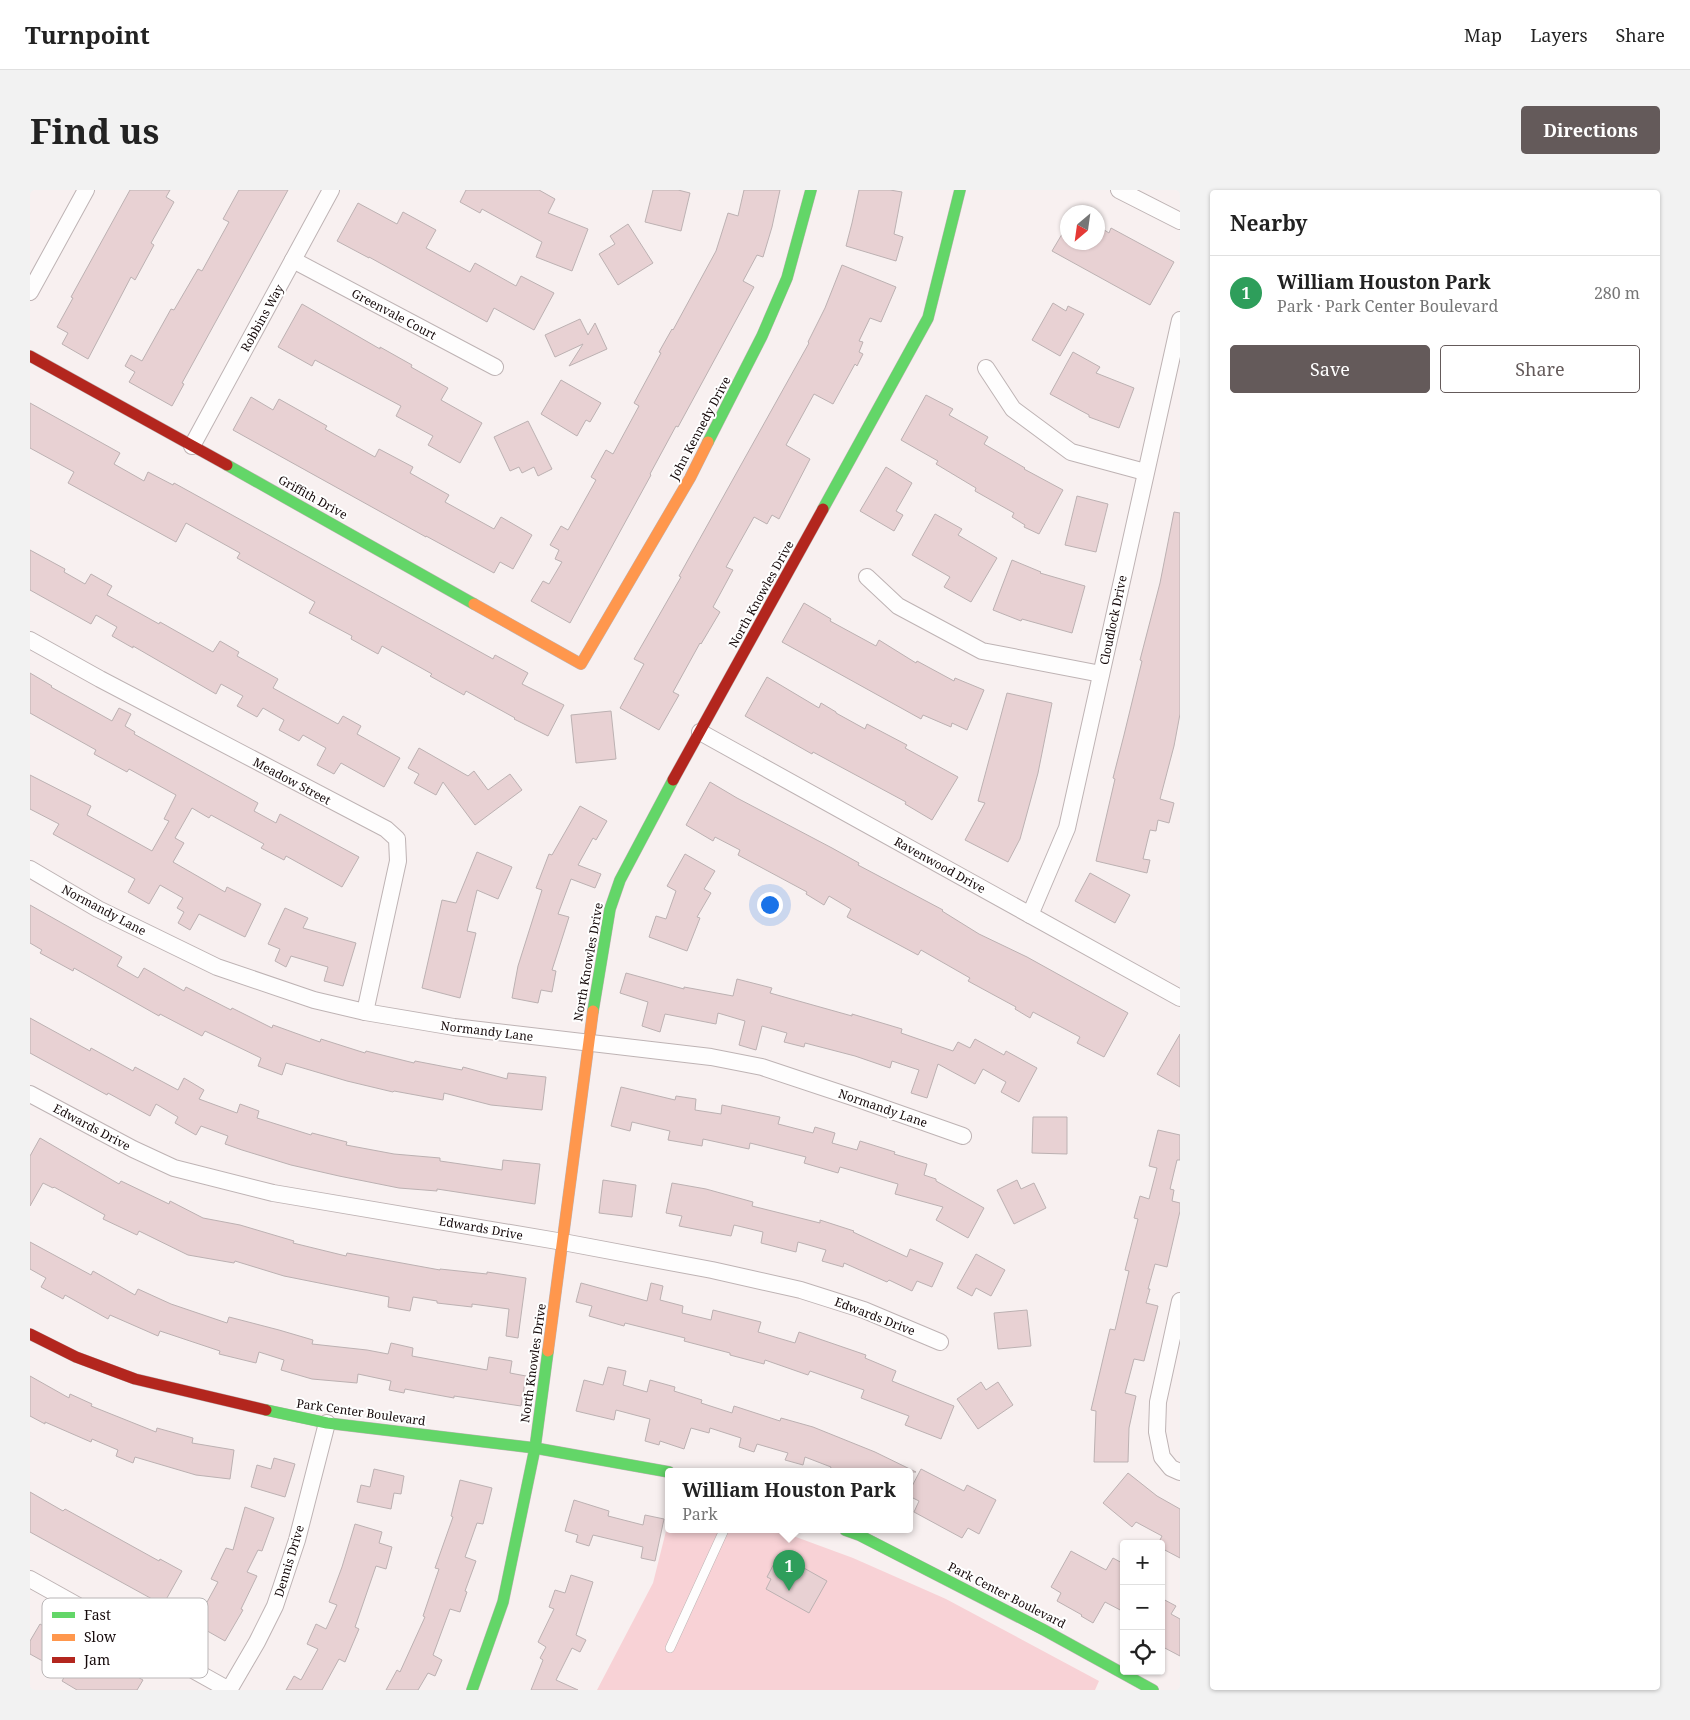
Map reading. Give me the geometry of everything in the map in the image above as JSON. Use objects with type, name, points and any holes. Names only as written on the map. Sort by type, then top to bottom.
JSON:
[{"type":"street","points":[[30,292],[86,190]]},
{"type":"street","name":"Robbins Way","points":[[192,446],[331,190]]},
{"type":"street","name":"John Kennedy Drive","points":[[581,664],[690,478],[762,336],[787,278],[811,190]]},
{"type":"street","name":"North Knowles Drive","points":[[472,1690],[503,1602],[535,1448],[588,1044],[610,909],[620,880],[928,318],[960,190]]},
{"type":"street","points":[[1119,190],[1180,221]]},
{"type":"street","name":"Greenvale Court","points":[[293,260],[495,368]]},
{"type":"street","name":"Cloudlock Drive","points":[[1030,915],[1067,828],[1180,320]]},
{"type":"street","name":"Griffith Drive","points":[[30,356],[581,664]]},
{"type":"street","points":[[986,368],[1013,409],[1071,452],[1145,472]]},
{"type":"street","points":[[867,577],[898,606],[982,651],[1101,674]]},
{"type":"street","name":"Meadow Street","points":[[30,640],[316,794],[386,829],[397,839],[398,861],[365,1012]]},
{"type":"street","name":"Ravenwood Drive","points":[[700,732],[1180,998]]},
{"type":"street","name":"Normandy Lane","points":[[30,869],[98,909],[217,967],[314,1000],[365,1012],[454,1028],[711,1057],[762,1067],[963,1136]]},
{"type":"street","name":"Edwards Drive","points":[[30,1094],[174,1168],[273,1193],[563,1242],[712,1270],[800,1290],[864,1310],[940,1342]]},
{"type":"street","points":[[1180,1301],[1158,1402],[1157,1432],[1162,1457],[1171,1468],[1180,1472]]},
{"type":"street","name":"Park Center Boulevard","points":[[30,1334],[76,1357],[135,1379],[244,1406],[327,1423],[535,1448],[665,1471]]},
{"type":"street","name":"Dennis Drive","points":[[229,1690],[257,1642],[275,1606],[297,1540],[327,1423]]},
{"type":"street","name":"Park Center Boulevard","points":[[853,1533],[1107,1663],[1153,1690]]},
{"type":"street","points":[[30,1579],[64,1598]]},
{"type":"street","points":[[207,1678],[229,1690]]},
{"type":"lane","points":[[670,1648],[723,1533]]},
{"type":"shaded area","points":[[666,1533],[785,1533],[853,1558],[946,1599],[1099,1681],[1095,1690],[597,1690],[653,1583]]},
{"type":"building","points":[[130,190],[170,190],[166,197],[174,202],[151,243],[154,245],[135,280],[131,277],[88,359],[62,344],[68,333],[57,327],[73,298],[71,297]]},
{"type":"building","points":[[239,190],[288,190],[182,383],[184,384],[172,406],[129,382],[135,372],[125,366],[131,355],[142,361],[171,309],[174,310],[198,269],[202,271],[229,222],[223,219]]},
{"type":"building","points":[[466,190],[539,190],[555,199],[548,213],[588,229],[572,271],[536,257],[542,242],[482,209],[480,213],[460,202]]},
{"type":"building","points":[[653,190],[678,190],[690,193],[681,231],[645,222]]},
{"type":"building","points":[[744,190],[780,190],[763,257],[757,255],[743,281],[754,287],[678,427],[676,426],[570,623],[531,601],[543,581],[549,584],[562,562],[555,559],[559,550],[550,545],[561,526],[568,530],[596,480],[591,477],[606,450],[613,454],[639,406],[634,403],[661,353],[659,352],[716,251],[728,213],[738,216]]},
{"type":"building","points":[[859,190],[902,192],[894,234],[903,237],[896,261],[846,246]]},
{"type":"building","points":[[358,203],[397,224],[403,212],[436,230],[426,248],[470,272],[475,263],[516,286],[521,276],[554,293],[534,330],[494,308],[487,322],[337,241]]},
{"type":"building","points":[[628,224],[653,263],[618,285],[599,254],[615,244],[610,236]]},
{"type":"building","points":[[1111,228],[1174,262],[1150,305],[1052,251],[1060,238],[1060,250],[1105,250],[1105,230],[1109,233]]},
{"type":"building","points":[[842,265],[896,287],[881,322],[870,318],[859,341],[863,342],[859,352],[863,354],[857,366],[855,364],[833,404],[814,394],[786,445],[810,459],[779,519],[772,515],[767,524],[754,517],[726,567],[733,570],[713,607],[720,612],[700,643],[673,692],[679,695],[659,730],[620,708],[644,664],[634,659],[809,343]]},
{"type":"building","points":[[1053,303],[1066,311],[1068,306],[1084,314],[1060,356],[1032,340]]},
{"type":"building","points":[[302,304],[380,349],[380,347],[412,365],[411,367],[448,388],[441,400],[482,423],[460,463],[428,445],[433,436],[396,416],[401,406],[315,360],[312,366],[278,347]]},
{"type":"building","points":[[580,319],[588,335],[595,323],[607,349],[569,366],[583,344],[555,357],[545,335]]},
{"type":"building","points":[[1073,352],[1100,367],[1096,373],[1134,388],[1119,428],[1089,417],[1089,415],[1050,394]]},
{"type":"building","points":[[561,380],[601,403],[590,422],[586,420],[577,436],[541,414]]},
{"type":"building","points":[[926,395],[953,409],[949,415],[988,437],[984,444],[1063,490],[1039,534],[1024,527],[1025,525],[1012,517],[1014,513],[975,491],[976,488],[936,464],[938,461],[901,440]]},
{"type":"building","points":[[251,397],[273,410],[279,399],[327,426],[325,429],[375,457],[379,449],[413,467],[410,473],[449,495],[445,502],[494,529],[501,517],[532,535],[513,569],[500,562],[494,573],[233,430]]},
{"type":"building","points":[[30,403],[120,453],[114,464],[144,481],[148,472],[173,485],[174,483],[493,659],[495,655],[528,673],[522,684],[564,705],[548,736],[466,691],[464,695],[430,676],[432,674],[382,646],[378,654],[351,639],[352,636],[309,613],[315,602],[237,558],[240,553],[186,523],[176,542],[68,483],[74,472],[30,448]]},
{"type":"building","points":[[528,421],[552,469],[538,476],[534,467],[522,473],[519,467],[510,471],[494,437]]},
{"type":"building","points":[[886,467],[912,483],[896,511],[903,515],[894,531],[860,511]]},
{"type":"building","points":[[1077,496],[1108,504],[1096,552],[1065,545]]},
{"type":"building","points":[[1174,512],[1180,513],[1180,714],[1160,799],[1174,803],[1169,823],[1158,820],[1156,831],[1150,830],[1143,859],[1150,860],[1147,873],[1096,861],[1115,779],[1113,778],[1142,661],[1140,660],[1160,583]]},
{"type":"building","points":[[935,514],[962,529],[958,535],[997,558],[971,602],[944,587],[950,577],[912,555]]},
{"type":"building","points":[[30,550],[65,569],[64,572],[85,584],[91,574],[112,586],[107,595],[213,652],[220,641],[239,652],[237,656],[278,679],[273,688],[338,724],[343,716],[361,726],[357,734],[400,758],[384,787],[341,763],[334,774],[317,765],[326,748],[303,735],[299,741],[279,730],[284,720],[263,708],[257,717],[237,706],[243,696],[221,684],[216,694],[112,636],[117,627],[96,615],[91,624],[30,590]]},
{"type":"building","points":[[1012,560],[1040,573],[1085,586],[1072,633],[1022,619],[1021,621],[993,610]]},
{"type":"building","points":[[804,603],[831,619],[830,621],[876,646],[879,640],[916,663],[917,661],[954,681],[955,678],[984,690],[967,730],[952,723],[951,727],[923,715],[921,719],[782,642]]},
{"type":"building","points":[[30,673],[112,721],[119,708],[131,714],[125,726],[135,732],[134,734],[258,803],[254,811],[276,823],[280,814],[359,857],[342,887],[286,856],[284,860],[261,848],[264,844],[211,815],[209,818],[192,808],[175,838],[184,843],[173,862],[225,892],[227,887],[261,904],[245,937],[199,914],[190,930],[178,923],[184,912],[177,908],[183,898],[160,885],[149,904],[128,892],[135,879],[53,834],[59,824],[30,809],[30,775],[91,806],[87,815],[152,851],[169,821],[164,819],[176,795],[129,769],[127,772],[94,754],[96,750],[30,713]]},
{"type":"building","points":[[767,677],[819,708],[821,703],[865,729],[867,724],[907,745],[905,748],[958,777],[932,820],[905,804],[906,802],[813,752],[812,754],[745,716]]},
{"type":"building","points":[[1007,693],[1052,703],[1038,773],[1020,839],[1008,862],[965,840],[985,803],[978,801]]},
{"type":"building","points":[[611,711],[616,759],[576,763],[571,715]]},
{"type":"building","points":[[419,748],[468,776],[474,771],[488,790],[510,774],[522,790],[475,825],[443,782],[436,795],[414,783],[419,774],[408,768]]},
{"type":"building","points":[[710,782],[943,910],[979,934],[1027,957],[1128,1013],[1104,1057],[1077,1043],[1080,1037],[1033,1012],[1030,1018],[1015,1009],[1016,1007],[968,981],[970,978],[921,950],[918,955],[847,917],[851,909],[829,896],[824,905],[806,894],[807,892],[738,855],[740,850],[715,837],[713,841],[686,825]]},
{"type":"building","points":[[580,806],[607,821],[596,840],[593,838],[578,865],[601,874],[595,888],[571,879],[558,914],[569,917],[552,970],[556,971],[552,992],[541,990],[538,1003],[512,998],[518,966],[542,890],[536,888],[549,854],[552,855]]},
{"type":"building","points":[[477,852],[512,867],[498,899],[477,890],[467,931],[476,933],[460,998],[422,988],[442,900],[456,903]]},
{"type":"building","points":[[685,854],[715,871],[704,889],[711,893],[697,917],[700,918],[687,951],[649,937],[656,916],[666,919],[676,891],[667,886]]},
{"type":"building","points":[[1090,873],[1130,895],[1115,923],[1075,901]]},
{"type":"building","points":[[30,905],[122,957],[117,966],[138,978],[144,968],[184,991],[186,987],[272,1028],[273,1025],[320,1042],[321,1039],[365,1053],[366,1051],[414,1063],[415,1061],[462,1070],[463,1067],[507,1079],[508,1073],[546,1077],[542,1110],[491,1105],[444,1093],[443,1100],[393,1092],[286,1063],[282,1075],[258,1066],[261,1058],[205,1031],[202,1036],[160,1014],[159,1016],[74,968],[73,971],[40,953],[42,950],[30,943]]},
{"type":"building","points":[[285,908],[308,918],[303,928],[356,943],[343,986],[324,981],[328,967],[291,956],[286,967],[275,961],[280,949],[268,944]]},
{"type":"building","points":[[626,973],[684,989],[684,987],[733,996],[737,979],[772,988],[770,993],[902,1029],[901,1033],[953,1051],[958,1042],[970,1048],[975,1039],[1004,1055],[1006,1051],[1037,1068],[1019,1102],[1001,1092],[1006,1082],[983,1069],[975,1084],[938,1064],[927,1098],[911,1093],[919,1070],[892,1061],[890,1068],[855,1056],[805,1043],[804,1047],[784,1042],[787,1033],[762,1026],[756,1050],[739,1045],[745,1021],[718,1013],[716,1024],[665,1014],[660,1032],[642,1026],[648,1002],[620,993]]},
{"type":"building","points":[[30,1018],[90,1051],[91,1048],[133,1071],[135,1067],[178,1090],[184,1078],[204,1090],[199,1099],[237,1113],[240,1104],[259,1111],[257,1118],[311,1135],[312,1133],[347,1142],[346,1145],[394,1154],[440,1158],[440,1161],[502,1170],[503,1160],[540,1164],[535,1204],[437,1189],[437,1191],[399,1188],[339,1176],[291,1165],[225,1144],[228,1136],[201,1126],[196,1135],[175,1123],[178,1117],[156,1104],[150,1116],[30,1053]]},
{"type":"building","points":[[1180,1034],[1180,1087],[1157,1074]]},
{"type":"building","points":[[621,1087],[675,1100],[676,1096],[696,1099],[695,1110],[721,1114],[722,1105],[780,1117],[778,1124],[813,1133],[815,1127],[835,1133],[832,1143],[857,1150],[860,1141],[895,1152],[894,1154],[927,1164],[924,1175],[936,1179],[936,1181],[984,1208],[968,1238],[936,1220],[943,1207],[895,1194],[898,1184],[840,1167],[838,1173],[804,1163],[806,1157],[750,1143],[749,1149],[703,1139],[702,1146],[668,1140],[670,1131],[632,1122],[630,1131],[611,1126]]},
{"type":"building","points":[[1033,1117],[1067,1117],[1067,1154],[1032,1153]]},
{"type":"building","points":[[1158,1130],[1180,1135],[1180,1160],[1177,1160],[1170,1189],[1174,1190],[1172,1201],[1180,1203],[1180,1211],[1167,1267],[1155,1264],[1148,1289],[1150,1289],[1146,1303],[1158,1306],[1144,1361],[1134,1359],[1125,1393],[1136,1396],[1129,1428],[1128,1462],[1094,1462],[1096,1411],[1091,1410],[1110,1329],[1115,1330],[1129,1271],[1125,1270],[1138,1219],[1134,1218],[1140,1196],[1149,1199],[1157,1168],[1149,1166]]},
{"type":"building","points":[[40,1138],[119,1184],[121,1181],[169,1204],[170,1201],[203,1218],[240,1225],[294,1241],[293,1243],[346,1256],[347,1253],[440,1270],[487,1274],[487,1272],[526,1278],[518,1338],[506,1336],[509,1309],[472,1304],[472,1307],[437,1303],[437,1301],[413,1297],[410,1311],[388,1307],[389,1297],[284,1276],[235,1261],[234,1263],[188,1255],[139,1231],[137,1235],[103,1219],[105,1215],[43,1183],[30,1206],[30,1156]]},
{"type":"building","points":[[603,1180],[636,1185],[632,1217],[599,1213]]},
{"type":"building","points":[[1017,1180],[1021,1189],[1034,1183],[1046,1208],[1014,1224],[997,1190]]},
{"type":"building","points":[[672,1183],[706,1189],[753,1202],[752,1206],[820,1223],[820,1220],[854,1231],[907,1257],[910,1249],[943,1263],[932,1287],[917,1281],[912,1291],[844,1263],[843,1267],[822,1261],[826,1250],[798,1242],[796,1252],[761,1243],[763,1232],[734,1225],[731,1236],[679,1226],[682,1216],[666,1213]]},
{"type":"building","points":[[30,1242],[91,1275],[93,1271],[135,1295],[138,1289],[171,1304],[227,1323],[229,1317],[313,1340],[312,1344],[388,1354],[391,1343],[413,1348],[412,1356],[487,1370],[489,1357],[512,1361],[510,1373],[526,1376],[521,1406],[454,1396],[454,1398],[405,1389],[404,1393],[389,1390],[391,1381],[358,1374],[357,1383],[312,1379],[281,1370],[284,1360],[259,1352],[256,1363],[219,1354],[220,1351],[160,1331],[158,1336],[110,1315],[108,1319],[65,1295],[63,1299],[41,1287],[46,1278],[30,1269]]},
{"type":"building","points":[[976,1254],[1005,1270],[991,1296],[976,1288],[972,1296],[957,1288]]},
{"type":"building","points":[[581,1283],[647,1301],[651,1283],[663,1286],[660,1300],[683,1306],[682,1313],[711,1320],[713,1310],[761,1322],[758,1332],[795,1343],[799,1332],[866,1355],[865,1358],[896,1371],[892,1381],[954,1406],[941,1439],[905,1425],[909,1416],[861,1398],[864,1390],[810,1371],[808,1375],[765,1360],[764,1364],[730,1355],[730,1353],[684,1341],[685,1338],[625,1323],[624,1326],[589,1316],[592,1306],[576,1302]]},
{"type":"building","points":[[1027,1310],[1031,1346],[998,1349],[994,1313]]},
{"type":"building","points":[[608,1367],[626,1371],[623,1385],[647,1392],[650,1380],[675,1387],[674,1391],[702,1400],[701,1403],[732,1413],[734,1406],[780,1421],[781,1418],[813,1427],[875,1452],[908,1468],[831,1468],[805,1457],[803,1465],[785,1460],[788,1453],[757,1444],[754,1452],[739,1447],[741,1438],[710,1428],[709,1433],[691,1428],[684,1449],[660,1441],[659,1445],[645,1441],[650,1419],[616,1410],[614,1420],[576,1411],[584,1380],[603,1385]]},
{"type":"building","points":[[30,1376],[69,1398],[70,1394],[92,1404],[91,1406],[156,1432],[157,1428],[193,1438],[192,1443],[234,1450],[230,1479],[196,1475],[135,1457],[133,1463],[116,1456],[118,1450],[92,1439],[91,1442],[45,1422],[45,1424],[30,1416]]},
{"type":"building","points":[[981,1382],[986,1390],[998,1382],[1013,1405],[978,1429],[957,1399]]},
{"type":"building","points":[[274,1458],[295,1464],[285,1497],[251,1487],[257,1465],[271,1469]]},
{"type":"building","points":[[374,1469],[404,1476],[401,1494],[394,1493],[391,1509],[357,1502],[361,1485],[370,1487]]},
{"type":"building","points":[[921,1469],[964,1491],[967,1485],[996,1500],[979,1534],[968,1528],[962,1538],[914,1512],[919,1501],[913,1498],[913,1484]]},
{"type":"building","points":[[1128,1473],[1157,1496],[1180,1509],[1180,1558],[1165,1550],[1165,1540],[1160,1540],[1162,1536],[1136,1522],[1132,1527],[1103,1503]]},
{"type":"building","points":[[460,1480],[492,1488],[483,1524],[477,1523],[465,1557],[476,1561],[465,1591],[467,1592],[460,1612],[450,1609],[433,1655],[442,1660],[435,1676],[428,1673],[418,1690],[386,1690],[397,1670],[400,1672],[425,1617],[423,1616],[439,1569],[435,1568],[453,1517],[451,1516]]},
{"type":"building","points":[[30,1492],[63,1511],[65,1509],[159,1561],[160,1559],[182,1571],[167,1598],[150,1598],[30,1532]]},
{"type":"building","points":[[574,1500],[609,1511],[608,1516],[643,1525],[645,1515],[664,1519],[655,1561],[641,1558],[643,1547],[593,1535],[589,1546],[576,1542],[578,1535],[565,1531]]},
{"type":"building","points":[[245,1507],[274,1518],[262,1551],[258,1550],[247,1572],[257,1576],[241,1609],[243,1610],[225,1641],[208,1631],[208,1600],[218,1582],[211,1579],[226,1548],[233,1550]]},
{"type":"building","points":[[355,1524],[382,1532],[379,1543],[392,1547],[386,1569],[376,1566],[355,1627],[359,1629],[345,1662],[339,1659],[322,1690],[286,1690],[294,1676],[301,1680],[318,1649],[307,1644],[316,1624],[326,1629],[337,1605],[329,1602]]},
{"type":"building","points":[[1071,1551],[1106,1570],[1113,1558],[1120,1562],[1120,1610],[1105,1602],[1093,1623],[1057,1601],[1061,1593],[1051,1587]]},
{"type":"building","points":[[779,1554],[827,1581],[809,1613],[766,1589],[771,1579],[767,1577]]},
{"type":"building","points":[[571,1575],[593,1582],[576,1635],[586,1640],[580,1652],[572,1648],[556,1680],[578,1690],[531,1690],[543,1660],[540,1658],[546,1647],[538,1642],[554,1609],[549,1607],[555,1590],[565,1593]]},
{"type":"building","points":[[1165,1600],[1176,1606],[1171,1614],[1180,1619],[1180,1656],[1165,1648]]},
{"type":"building","points":[[40,1624],[42,1625],[42,1661],[30,1654],[30,1641]]},
{"type":"building","points":[[64,1678],[139,1678],[143,1680],[137,1690],[77,1690],[62,1681]]},
{"type":"traffic: fast","points":[[708,442],[762,336],[787,278],[811,190]]},
{"type":"traffic: fast","points":[[823,509],[928,318],[960,190]]},
{"type":"traffic: fast","points":[[227,465],[474,604]]},
{"type":"traffic: fast","points":[[593,1011],[610,909],[620,880],[673,780]]},
{"type":"traffic: fast","points":[[472,1690],[503,1602],[535,1448],[548,1351]]},
{"type":"traffic: fast","points":[[266,1410],[327,1423],[535,1448],[665,1471]]},
{"type":"traffic: fast","points":[[853,1533],[1044,1630],[1153,1690]]},
{"type":"traffic: slow","points":[[474,604],[581,664],[690,478],[708,442]]},
{"type":"traffic: slow","points":[[548,1351],[593,1011]]},
{"type":"traffic: jam","points":[[30,356],[227,465]]},
{"type":"traffic: jam","points":[[673,780],[823,509]]},
{"type":"traffic: jam","points":[[30,1334],[76,1357],[135,1379],[266,1410]]},
{"type":"place","name":"William Houston Park","points":[[789,1591]]}]
